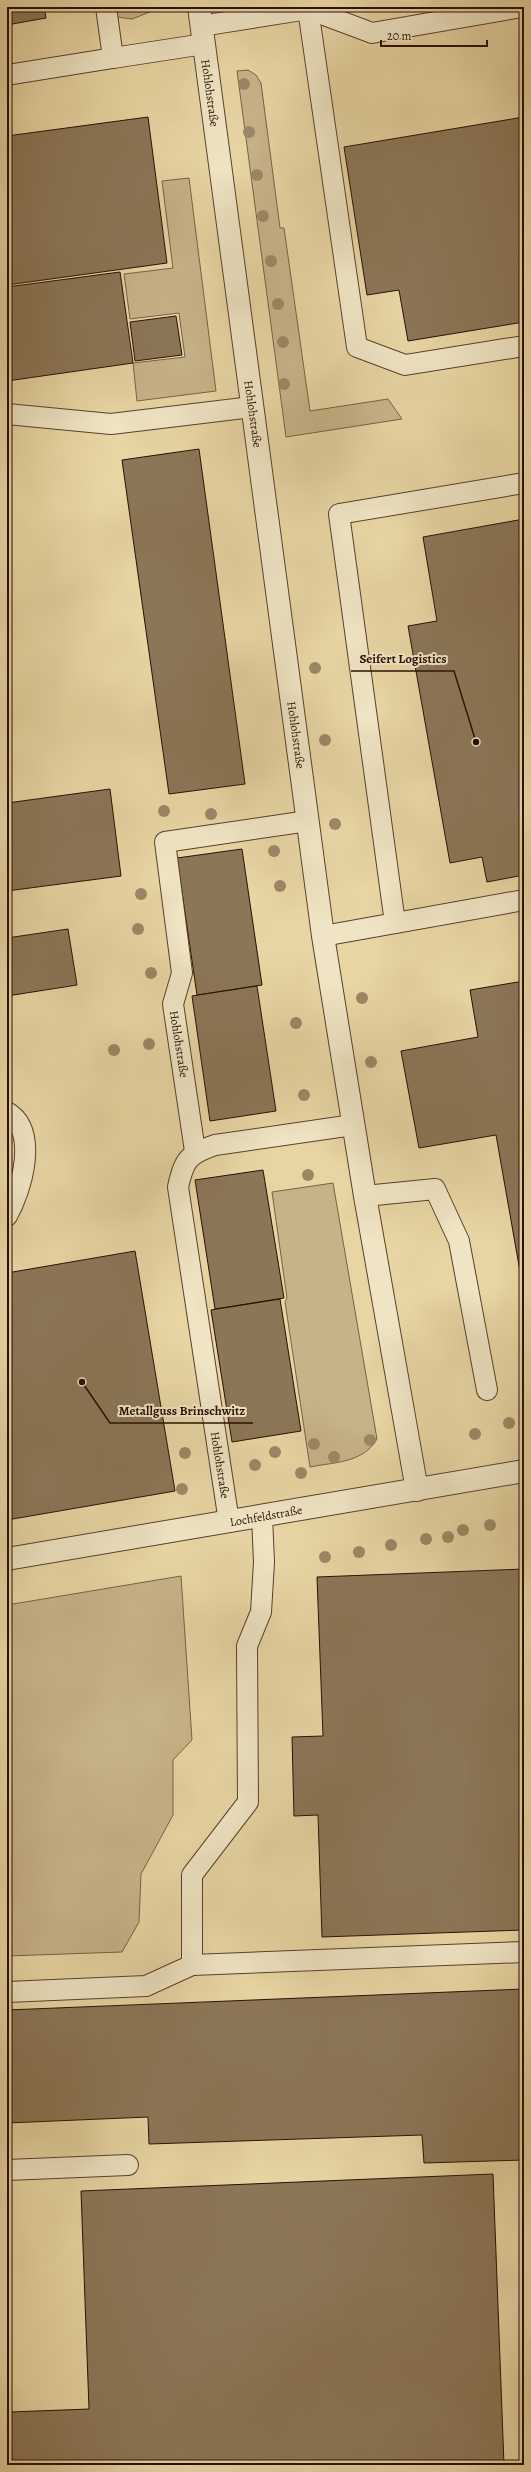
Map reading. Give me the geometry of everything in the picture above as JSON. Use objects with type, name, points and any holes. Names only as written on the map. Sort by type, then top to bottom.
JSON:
[{"type":"street","name":"Hohlohstraße","points":[[202,26],[323,936],[365,1196],[417,1490]]},
{"type":"street","name":"Lochfeldstraße","points":[[7,1559],[524,1471]]},
{"type":"lane","points":[[106,7],[113,58]]},
{"type":"lane","points":[[7,75],[113,58],[202,26],[310,8],[372,33],[522,7]]},
{"type":"lane","points":[[310,8],[356,347],[405,365],[524,346]]},
{"type":"lane","points":[[7,414],[111,424],[252,407]]},
{"type":"lane","points":[[394,923],[339,514],[524,483]]},
{"type":"lane","name":"Hohlohstraße","points":[[229,1522],[178,1187],[183,1165],[195,1151],[173,1004],[182,973],[165,842],[308,821]]},
{"type":"lane","points":[[323,936],[524,900]]},
{"type":"lane","points":[[7,1112],[15,1117],[22,1129],[26,1148],[23,1171],[7,1216]]},
{"type":"lane","points":[[195,1151],[215,1145],[353,1125]]},
{"type":"lane","points":[[365,1196],[435,1189],[459,1241],[487,1390]]},
{"type":"lane","points":[[192,1965],[192,1875],[248,1802],[247,1646],[261,1612],[264,1562],[262,1516]]},
{"type":"lane","points":[[7,1992],[146,1986],[192,1965],[524,1952]]},
{"type":"lane","points":[[7,2170],[128,2165]]},
{"type":"shaded area","points":[[115,7],[157,7],[155,10],[132,19],[117,17]]},
{"type":"shaded area","points":[[248,70],[256,75],[261,83],[280,228],[284,228],[310,411],[388,399],[402,419],[286,437],[237,71]]},
{"type":"shaded area","points":[[189,178],[216,391],[137,401],[133,363],[185,357],[179,313],[130,319],[124,274],[173,268],[162,181]]},
{"type":"shaded area","points":[[333,1183],[377,1439],[364,1453],[356,1457],[348,1460],[310,1467],[285,1302],[287,1298],[272,1192]]},
{"type":"shaded area","points":[[181,1576],[192,1740],[173,1760],[173,1815],[141,1874],[139,1922],[122,1952],[7,1956],[7,1605]]},
{"type":"building","points":[[7,7],[44,7],[46,18],[7,25]]},
{"type":"building","points":[[148,117],[167,263],[7,285],[7,136]]},
{"type":"building","points":[[524,117],[524,322],[408,341],[399,290],[367,295],[344,147]]},
{"type":"building","points":[[120,272],[133,363],[7,381],[7,287]]},
{"type":"building","points":[[176,316],[182,355],[135,361],[130,322]]},
{"type":"building","points":[[199,449],[245,784],[169,794],[122,460]]},
{"type":"building","points":[[524,519],[524,875],[487,882],[482,857],[450,863],[408,626],[437,621],[423,537]]},
{"type":"building","points":[[110,789],[121,876],[7,891],[7,803]]},
{"type":"building","points":[[242,849],[262,985],[197,995],[177,858]]},
{"type":"building","points":[[68,929],[77,985],[7,996],[7,938]]},
{"type":"building","points":[[524,981],[524,1294],[496,1135],[419,1148],[401,1051],[478,1037],[470,990]]},
{"type":"building","points":[[257,986],[276,1111],[210,1121],[192,996]]},
{"type":"building","points":[[263,1170],[284,1298],[215,1309],[195,1180]]},
{"type":"building","points":[[135,1251],[175,1491],[7,1520],[7,1273]]},
{"type":"building","points":[[280,1299],[301,1431],[232,1442],[211,1310]]},
{"type":"building","points":[[524,1569],[524,1930],[322,1937],[318,1815],[294,1816],[292,1737],[323,1736],[317,1577]]},
{"type":"building","points":[[524,1989],[524,2160],[424,2163],[422,2135],[149,2144],[148,2117],[7,2123],[7,2010]]},
{"type":"building","points":[[493,2174],[504,2465],[12,2465],[10,2412],[89,2409],[81,2191]]},
{"type":"building","points":[[7,2336],[10,2412],[12,2465],[7,2465]]},
{"type":"place","name":"Seifert Logistics","points":[[476,742]]},
{"type":"place","name":"Metallguss Brinschwitz","points":[[82,1382]]}]
